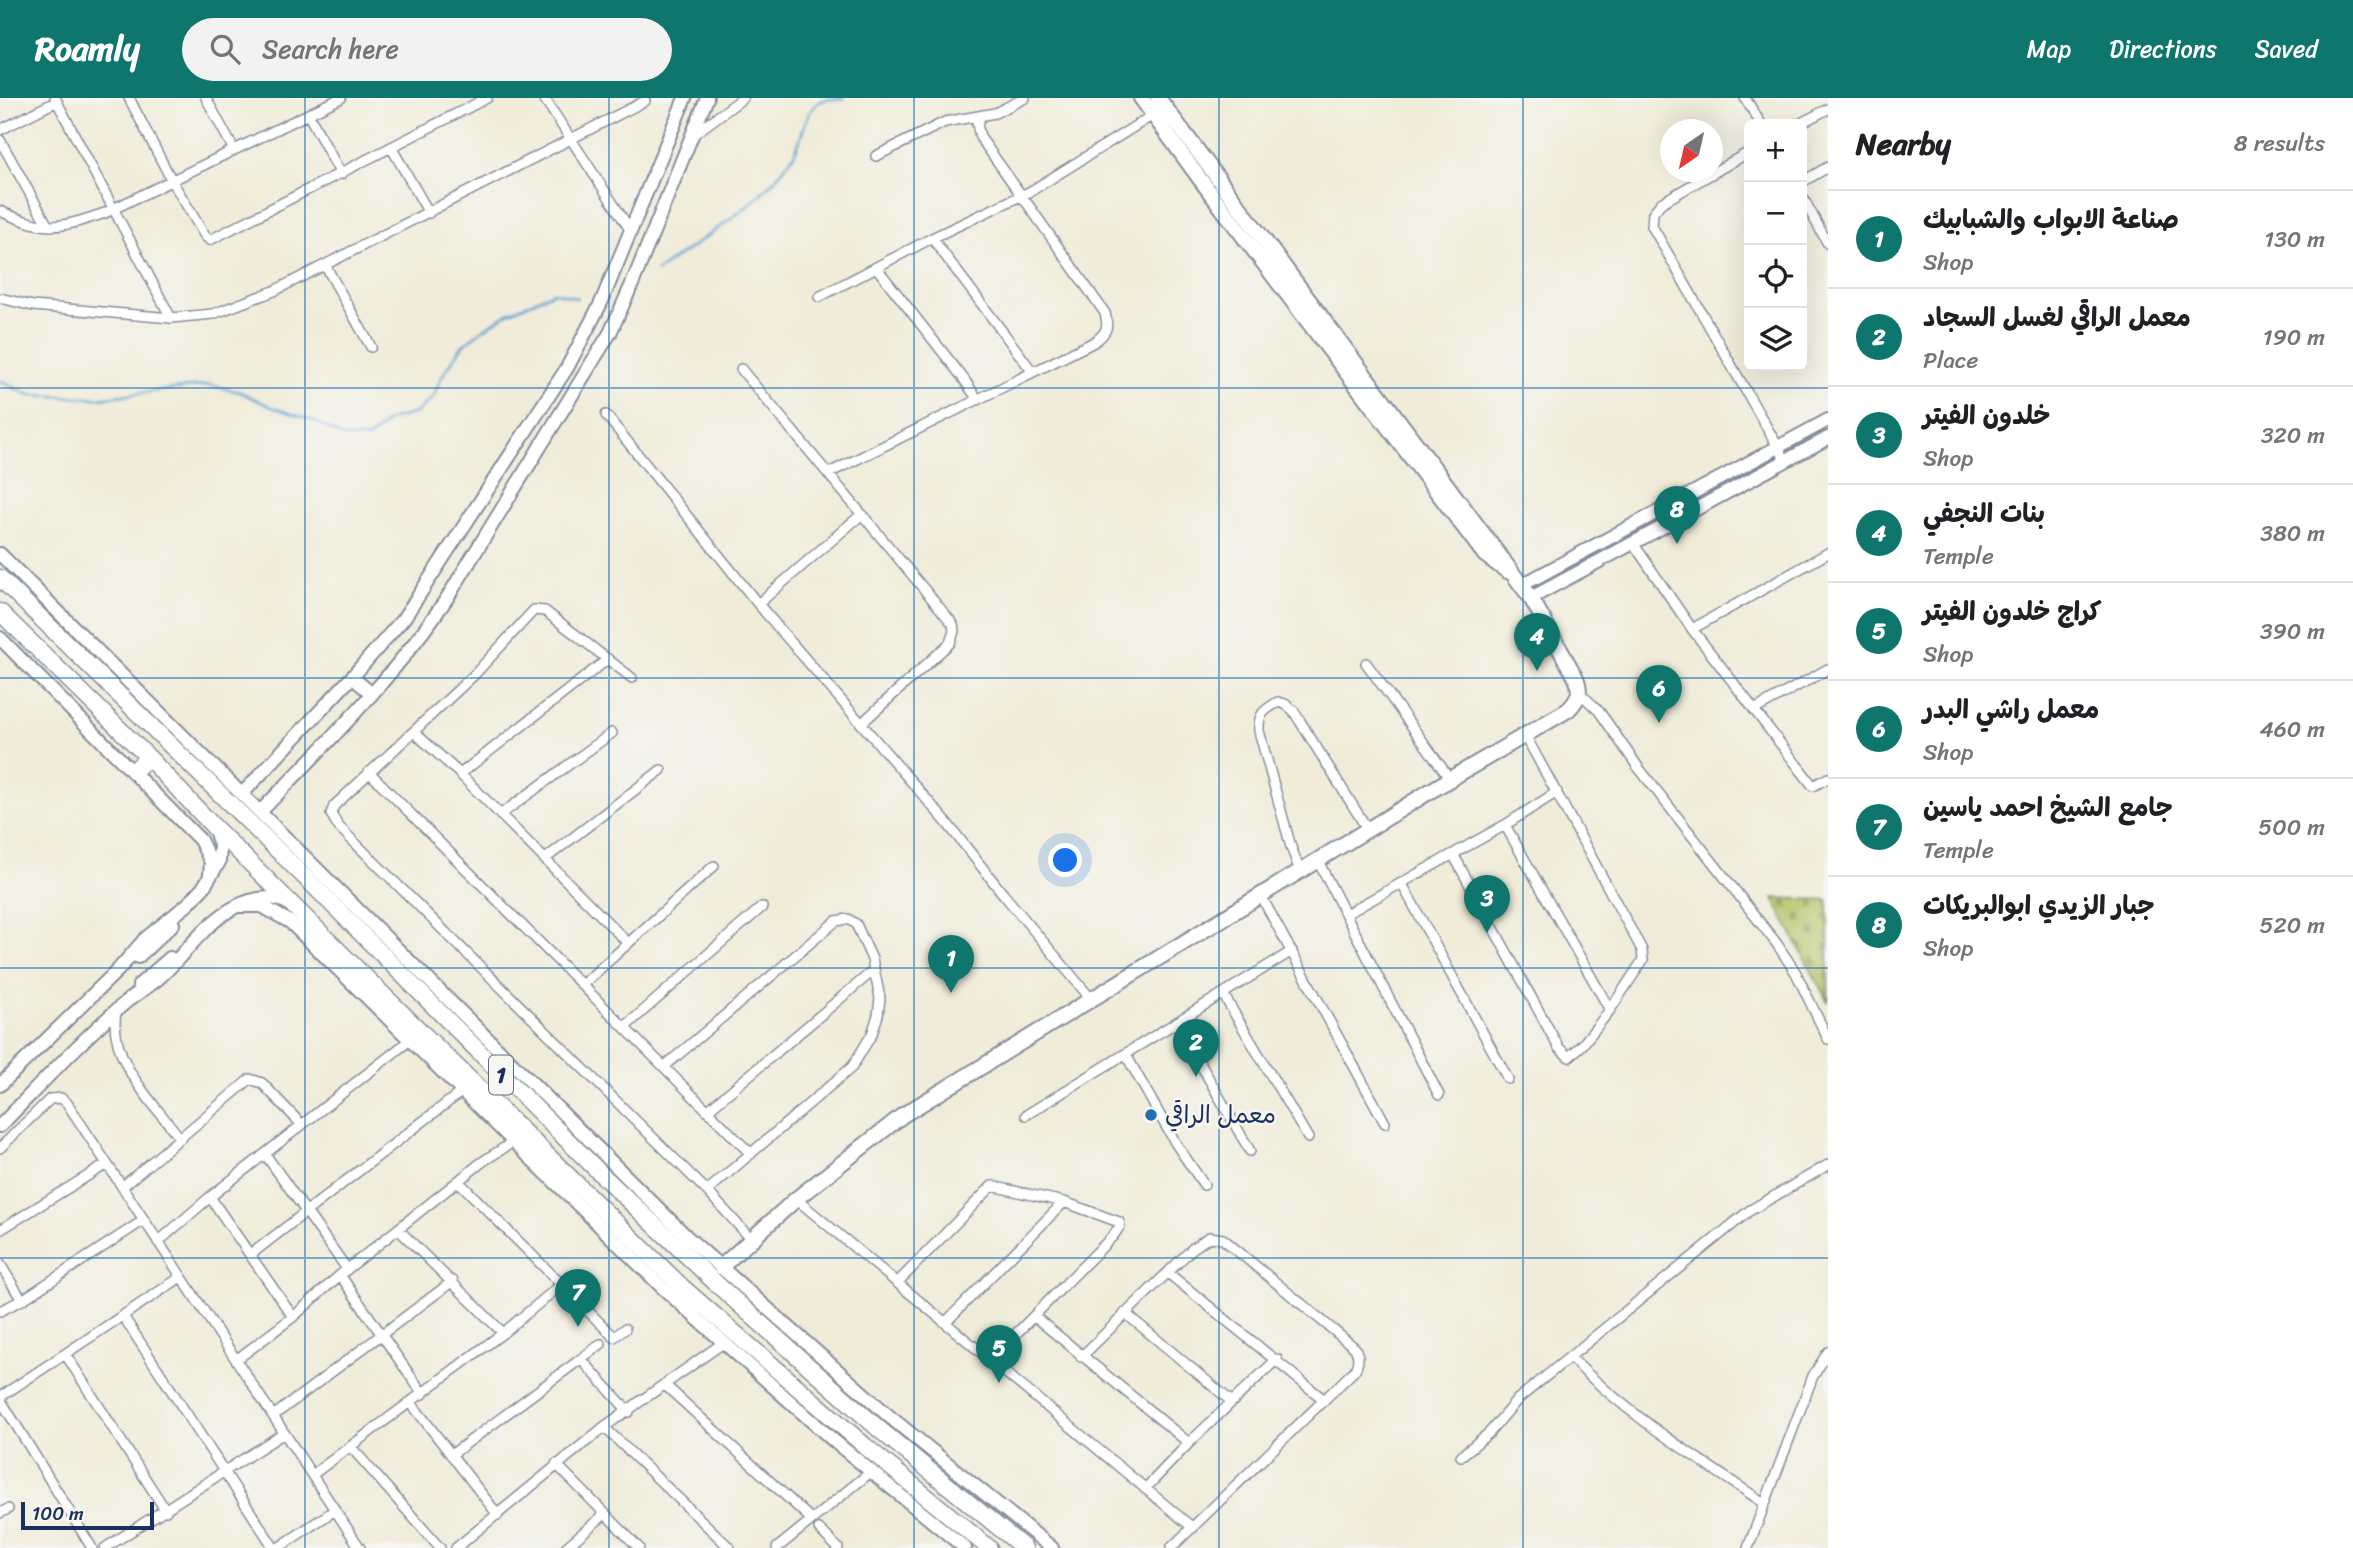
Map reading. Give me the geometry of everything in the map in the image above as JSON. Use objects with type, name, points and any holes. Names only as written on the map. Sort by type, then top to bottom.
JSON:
[{"type":"highway","name":"1","points":[[0,578],[146,709],[399,961],[604,1177],[724,1277],[803,1363],[1024,1548]]},
{"type":"highway","name":"1","points":[[0,612],[148,757],[213,827],[295,907],[364,986],[643,1259],[725,1327],[768,1373],[864,1446],[984,1547]]},
{"type":"highway","points":[[134,771],[148,757]]},
{"type":"highway","points":[[803,1363],[814,1350]]},
{"type":"highway","points":[[864,1446],[880,1430]]},
{"type":"main road","points":[[242,793],[352,677],[418,599],[567,368],[601,303],[685,98]]},
{"type":"main road","points":[[260,812],[372,694],[437,613],[597,356],[621,310],[707,98]]},
{"type":"main road","points":[[1141,98],[1485,555],[1518,580]]},
{"type":"main road","points":[[1052,1548],[890,1417],[814,1350],[724,1277],[751,1239],[796,1199],[902,1115],[1450,779],[1568,710],[1580,693],[1576,678],[1531,598],[1158,98]]},
{"type":"main road","points":[[640,208],[657,220]]},
{"type":"main road","points":[[1518,580],[1828,420]]},
{"type":"main road","points":[[1531,598],[1828,438]]},
{"type":"main road","points":[[0,554],[146,709],[242,793],[399,961]]},
{"type":"main road","points":[[0,638],[200,839],[211,862],[208,882]]},
{"type":"main road","points":[[352,677],[372,694]]},
{"type":"main road","points":[[0,1085],[118,970],[145,939],[188,904],[208,882],[220,854],[219,838],[213,827]]},
{"type":"main road","points":[[0,1126],[116,1011],[160,977],[214,921],[238,906],[265,898],[281,900],[295,907]]},
{"type":"main road","points":[[238,906],[262,906],[282,916],[364,986],[410,1040],[461,1092],[643,1259],[723,1343],[768,1373],[872,1471],[965,1548]]},
{"type":"street","points":[[130,98],[172,181],[210,240],[487,98]]},
{"type":"street","points":[[206,98],[234,150]]},
{"type":"street","points":[[0,211],[48,226],[67,225],[113,209],[341,98]]},
{"type":"street","points":[[544,98],[631,231]]},
{"type":"street","points":[[629,98],[635,108]]},
{"type":"street","points":[[692,136],[743,98]]},
{"type":"street","points":[[876,156],[945,122],[995,113],[1025,98]]},
{"type":"street","points":[[1745,98],[1758,119]]},
{"type":"street","points":[[0,130],[56,100],[171,318]]},
{"type":"street","points":[[0,298],[33,306],[171,318],[213,314],[246,303],[325,265],[645,101]]},
{"type":"street","points":[[1807,120],[1828,109]]},
{"type":"street","points":[[308,114],[341,174]]},
{"type":"street","points":[[819,297],[932,238],[1023,195],[1153,115]]},
{"type":"street","points":[[830,473],[1103,336],[1108,323],[1099,303],[980,137],[977,124],[981,116]]},
{"type":"street","points":[[0,140],[48,226]]},
{"type":"street","points":[[391,148],[429,212]]},
{"type":"street","points":[[1744,155],[1661,203],[1653,213],[1652,226],[1786,461]]},
{"type":"street","points":[[1807,179],[1828,167]]},
{"type":"street","points":[[1807,205],[1828,244]]},
{"type":"street","points":[[932,238],[1032,372]]},
{"type":"street","points":[[325,265],[371,348]]},
{"type":"street","points":[[876,267],[978,400]]},
{"type":"street","points":[[741,369],[953,624],[950,643],[862,723]]},
{"type":"street","points":[[607,415],[758,604],[947,823],[1092,1000]]},
{"type":"street","points":[[758,604],[862,514]]},
{"type":"street","points":[[1633,543],[1692,629],[1813,786],[1828,778]]},
{"type":"street","points":[[1692,629],[1828,553]]},
{"type":"street","points":[[632,678],[545,611],[534,610],[475,674],[334,806],[331,814],[338,826],[707,1191],[751,1239]]},
{"type":"street","points":[[460,774],[608,659]]},
{"type":"street","points":[[1366,663],[1450,779]]},
{"type":"street","points":[[1754,710],[1828,669]]},
{"type":"street","points":[[1580,693],[1599,711],[1638,767],[1777,944],[1796,973],[1828,1039]]},
{"type":"street","points":[[1300,871],[1291,848],[1259,731],[1258,720],[1266,709],[1278,702],[1293,710],[1368,830]]},
{"type":"street","points":[[414,732],[460,774],[627,942]]},
{"type":"street","points":[[500,816],[612,733]]},
{"type":"street","points":[[1453,854],[1559,1048],[1569,1056],[1583,1044],[1610,1010],[1643,960],[1642,950],[1525,736]]},
{"type":"street","points":[[545,859],[661,770]]},
{"type":"street","points":[[369,772],[626,1026],[751,1154]]},
{"type":"street","points":[[1346,914],[1505,825],[1557,792]]},
{"type":"street","points":[[1505,825],[1610,1010]]},
{"type":"street","points":[[1318,860],[1438,1095]]},
{"type":"street","points":[[583,984],[714,866]]},
{"type":"street","points":[[1402,884],[1508,1079]]},
{"type":"street","points":[[1261,896],[1385,1123]]},
{"type":"street","points":[[626,1026],[762,907]]},
{"type":"street","points":[[665,1066],[836,921],[848,919],[856,925],[872,959],[880,998],[872,1034],[852,1067],[707,1191]]},
{"type":"street","points":[[1026,1115],[1292,951]]},
{"type":"street","points":[[709,1110],[874,970]]},
{"type":"street","points":[[1223,994],[1308,1138]]},
{"type":"street","points":[[116,1011],[115,1040],[121,1058],[179,1137]]},
{"type":"street","points":[[1177,1023],[1250,1151]]},
{"type":"street","points":[[158,1242],[210,1197],[410,1040]]},
{"type":"street","points":[[1126,1055],[1176,1144],[1204,1185]]},
{"type":"street","points":[[122,1187],[250,1079],[262,1083],[302,1125]]},
{"type":"street","points":[[250,1255],[461,1092]]},
{"type":"street","points":[[0,1148],[47,1101],[58,1097],[67,1103],[360,1548]]},
{"type":"street","points":[[236,1360],[293,1317],[343,1272],[482,1163],[513,1142]]},
{"type":"street","points":[[265,1154],[307,1212],[381,1334],[423,1394]]},
{"type":"street","points":[[0,1230],[107,1164]]},
{"type":"street","points":[[1461,1456],[1489,1433],[1518,1399],[1749,1211],[1828,1165]]},
{"type":"street","points":[[459,1182],[614,1337],[625,1329]]},
{"type":"street","points":[[897,1283],[992,1186],[1064,1202],[1119,1222],[1120,1226],[1113,1236],[991,1359]]},
{"type":"street","points":[[210,1197],[293,1317]]},
{"type":"street","points":[[796,1199],[1193,1528]]},
{"type":"street","points":[[946,1322],[1064,1202]]},
{"type":"street","points":[[0,1311],[22,1300],[144,1220]]},
{"type":"street","points":[[398,1229],[503,1333]]},
{"type":"street","points":[[1082,1357],[1125,1313],[1209,1237],[1223,1239],[1355,1348],[1359,1362],[1355,1370],[1171,1548]]},
{"type":"street","points":[[0,1264],[22,1300]]},
{"type":"street","points":[[1168,1273],[1323,1399]]},
{"type":"street","points":[[92,1548],[0,1398],[181,1277]]},
{"type":"street","points":[[273,1416],[453,1281]]},
{"type":"street","points":[[312,1475],[503,1333],[562,1284]]},
{"type":"street","points":[[1125,1313],[1232,1402]]},
{"type":"street","points":[[123,1316],[276,1548],[335,1510]]},
{"type":"street","points":[[1035,1317],[1189,1443]]},
{"type":"street","points":[[456,1548],[604,1427],[629,1412],[723,1343]]},
{"type":"street","points":[[451,1455],[601,1344]]},
{"type":"street","points":[[1748,1548],[1813,1376],[1828,1352]]},
{"type":"street","points":[[66,1355],[166,1511]]},
{"type":"street","points":[[1570,1357],[1624,1406],[1764,1503]]},
{"type":"street","points":[[581,1359],[629,1412]]},
{"type":"street","points":[[1146,1489],[1189,1443],[1277,1360]]},
{"type":"street","points":[[665,1385],[811,1520]]},
{"type":"street","points":[[411,1403],[498,1515]]},
{"type":"street","points":[[604,1427],[730,1548]]},
{"type":"street","points":[[105,1548],[284,1433]]},
{"type":"street","points":[[351,1447],[440,1548]]},
{"type":"street","points":[[556,1464],[639,1548]]},
{"type":"street","points":[[777,1548],[872,1471]]},
{"type":"street","points":[[565,1548],[604,1514]]},
{"type":"street","points":[[819,1529],[838,1548]]},
{"type":"green space","points":[[1773,898],[1828,900],[1828,1002]]},
{"type":"waterway","points":[[657,271],[748,205],[780,174],[793,156],[808,117],[817,104],[825,99],[844,98]]},
{"type":"waterway","points":[[0,381],[30,395],[98,398],[209,385],[240,392],[272,407],[314,421],[343,437],[368,439],[389,420],[416,413],[433,397],[441,378],[463,345],[484,329],[508,313],[554,292],[577,298]]},
{"type":"place","name":"جبار الزيدي ابوالبريكات","points":[[1677,544]]},
{"type":"place","name":"بنات النجفي","points":[[1537,671]]},
{"type":"place","name":"معمل راشي البدر","points":[[1659,723]]},
{"type":"place","name":"خلدون الفيتر","points":[[1487,933]]},
{"type":"place","name":"صناعة الابواب والشبابيك","points":[[951,993]]},
{"type":"place","name":"معمل الراقي لغسل السجاد","points":[[1196,1077]]},
{"type":"place","name":"معمل الراقي","points":[[1151,1115]]},
{"type":"place","name":"جامع الشيخ احمد ياسين","points":[[578,1327]]},
{"type":"place","name":"كراج خلدون الفيتر","points":[[999,1383]]}]
